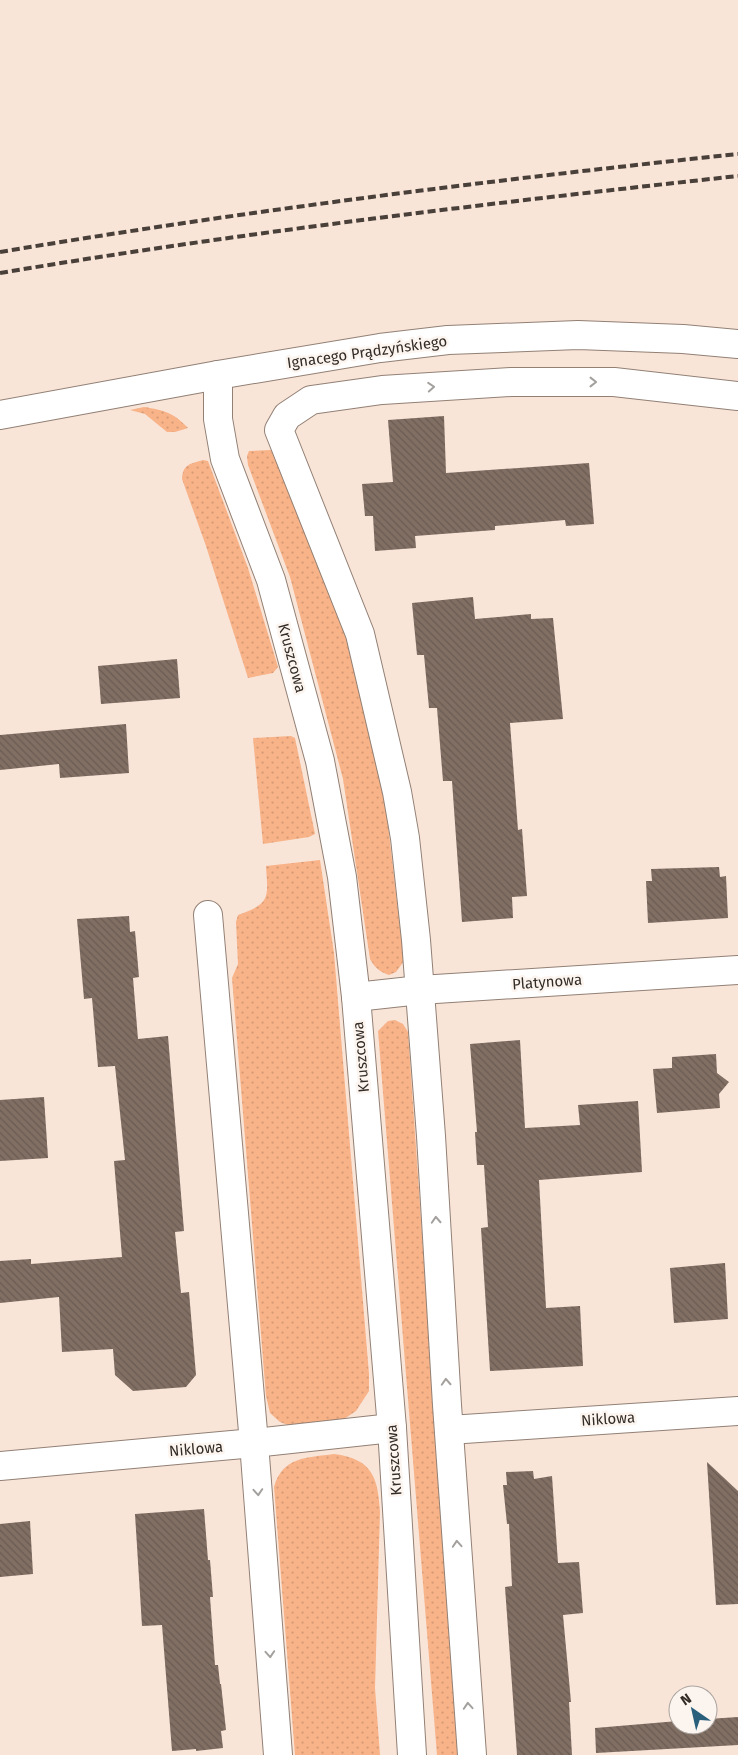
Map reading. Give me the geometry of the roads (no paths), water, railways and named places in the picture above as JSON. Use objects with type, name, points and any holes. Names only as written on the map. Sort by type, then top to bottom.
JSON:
[{"type":"street","name":"Ignacego Prądzyńskiego","points":[[0,415],[218,375],[380,348],[448,340],[578,335],[683,339],[738,344]]},
{"type":"street","name":"Kruszcowa","points":[[218,375],[218,419],[226,460],[271,580],[320,761],[342,877],[356,997],[392,1428],[412,1755]]},
{"type":"street","points":[[472,1755],[431,1136],[420,990],[405,838],[397,792],[360,634],[279,430],[287,416],[311,400],[382,390],[511,382],[614,382],[738,396]]},
{"type":"street","points":[[208,915],[254,1443],[278,1755]]},
{"type":"street","name":"Platynowa","points":[[356,997],[420,990],[738,970]]},
{"type":"street","name":"Niklowa","points":[[449,1430],[738,1411]]},
{"type":"street","name":"Niklowa","points":[[0,1466],[254,1443],[392,1428]]},
{"type":"railway","points":[[0,252],[368,197],[738,154]]},
{"type":"railway","points":[[0,273],[276,231],[738,176]]}]
